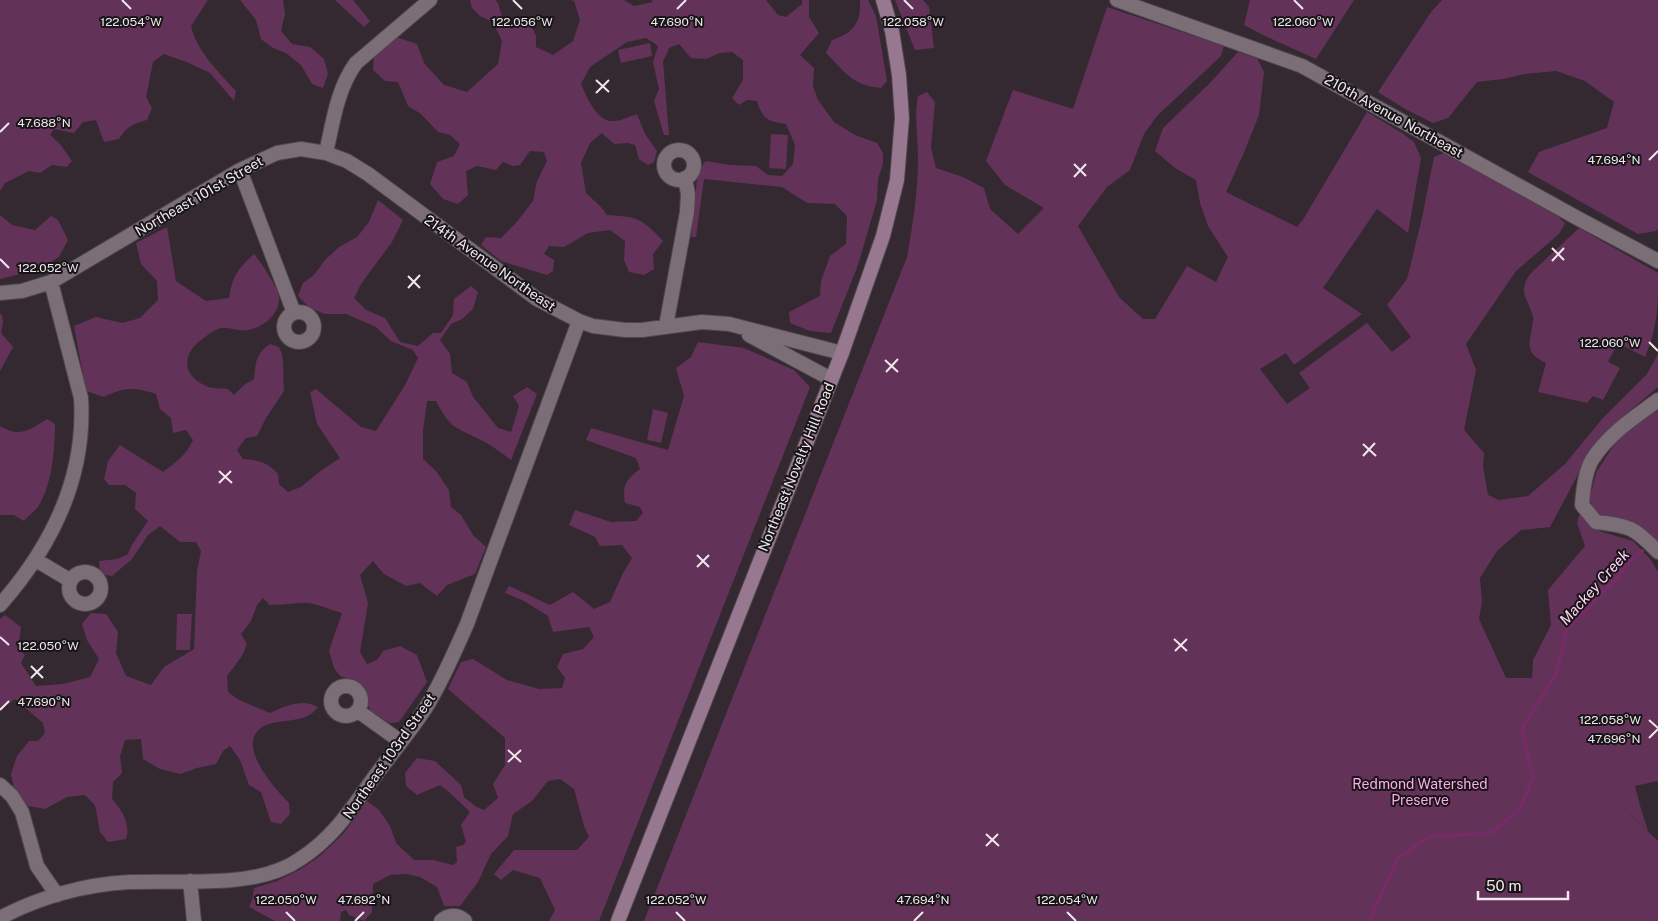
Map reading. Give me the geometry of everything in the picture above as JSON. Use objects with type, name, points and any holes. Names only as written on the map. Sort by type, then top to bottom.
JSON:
[{"type":"main road","name":"Northeast Novelty Hill Road","points":[[618,921],[842,353],[883,236],[898,173],[902,118],[899,75],[892,30],[883,0]]},
{"type":"street","points":[[326,153],[339,98],[347,74],[356,62],[430,0]]},
{"type":"street","name":"210th Avenue Northeast","points":[[1116,0],[1302,66],[1658,261]]},
{"type":"street","name":"Northeast 101st Street","points":[[0,293],[22,292],[51,282],[240,170],[277,153],[301,149],[326,153]]},
{"type":"street","name":"214th Avenue Northeast","points":[[326,153],[347,161],[368,174],[537,299],[579,321],[593,326],[625,330],[642,330],[702,322],[729,324],[842,353]]},
{"type":"street","points":[[240,170],[294,313]]},
{"type":"street","points":[[666,326],[687,212],[688,194],[685,178]]},
{"type":"street","points":[[0,605],[36,560],[64,506],[72,482],[80,446],[81,398],[51,282]]},
{"type":"street","name":"Northeast 103rd Street","points":[[0,918],[57,894],[128,882],[232,880],[259,876],[280,870],[299,860],[319,846],[337,829],[424,710],[436,690],[466,624],[579,321]]},
{"type":"street","name":"214th Avenue Northeast","points":[[729,324],[831,379]]},
{"type":"street","points":[[1658,400],[1615,432],[1592,460],[1584,486],[1582,505],[1596,522],[1623,525],[1640,534],[1658,552]]},
{"type":"street","points":[[36,560],[71,581]]},
{"type":"street","points":[[358,711],[400,741]]},
{"type":"street","points":[[0,785],[12,796],[22,812],[38,866],[57,894]]},
{"type":"street","points":[[190,881],[194,921]]},
{"type":"street","points":[[441,921],[454,915],[459,916],[465,921]]},
{"type":"green space","points":[[0,0],[208,0],[191,26],[203,53],[236,91],[234,101],[210,73],[164,54],[153,62],[146,97],[152,108],[147,120],[130,126],[119,139],[104,142],[96,120],[83,122],[74,133],[54,129],[50,135],[60,144],[72,161],[67,167],[52,165],[40,173],[29,171],[5,183],[0,191]]},
{"type":"green space","points":[[240,0],[283,0],[285,14],[281,31],[292,44],[310,47],[324,59],[328,74],[323,88],[312,84],[301,65],[286,53],[273,48],[261,39],[256,20]]},
{"type":"green space","points":[[335,0],[353,0],[370,21],[364,27]]},
{"type":"green space","points":[[470,0],[495,0],[498,3],[504,24],[531,25],[536,36],[536,47],[553,55],[573,41],[580,20],[574,1],[571,0],[624,0],[634,6],[653,2],[652,0],[766,0],[778,15],[786,17],[802,4],[802,0],[809,0],[809,17],[819,33],[800,55],[814,68],[813,86],[818,100],[834,122],[855,135],[877,143],[883,153],[883,164],[878,179],[877,200],[858,265],[831,333],[810,331],[790,323],[789,312],[820,296],[821,281],[830,256],[846,244],[847,216],[835,204],[807,203],[782,187],[704,179],[696,237],[691,237],[698,170],[706,161],[730,165],[756,166],[768,175],[782,176],[793,164],[795,145],[786,124],[771,121],[764,116],[757,101],[747,100],[739,105],[732,98],[743,80],[743,60],[732,52],[720,53],[706,59],[691,58],[679,44],[669,48],[663,62],[669,135],[664,135],[654,101],[659,89],[653,62],[658,46],[646,38],[627,42],[590,67],[581,84],[593,108],[608,121],[617,121],[637,114],[645,134],[657,151],[654,162],[648,165],[639,159],[635,145],[628,143],[614,144],[602,133],[590,143],[581,163],[586,193],[607,215],[639,220],[663,241],[653,254],[654,269],[644,275],[629,272],[624,260],[625,241],[610,230],[588,233],[564,247],[549,246],[544,254],[554,260],[553,271],[547,275],[501,261],[481,245],[486,237],[501,238],[516,223],[533,201],[537,181],[547,161],[544,152],[530,151],[520,165],[513,166],[503,162],[496,170],[477,166],[466,171],[468,195],[458,204],[443,199],[430,184],[437,162],[454,156],[460,144],[450,135],[438,132],[421,114],[408,106],[398,82],[385,81],[373,70],[374,57],[396,37],[417,44],[424,63],[444,85],[467,92],[498,64],[502,41],[493,22],[480,16],[472,8]]},
{"type":"green space","points":[[860,0],[868,0],[876,16],[887,81],[881,88],[856,81],[844,72],[826,53],[832,40],[846,34],[855,26],[859,15]]},
{"type":"green space","points":[[895,0],[923,0],[929,7],[934,48],[915,50]]},
{"type":"green space","points":[[1250,0],[1354,0],[1316,59],[1244,25]]},
{"type":"green space","points":[[1442,0],[1658,0],[1658,229],[1656,231],[1638,234],[1528,172],[1539,152],[1607,128],[1614,102],[1585,81],[1556,71],[1477,82],[1448,118],[1433,123],[1378,92],[1431,12]]},
{"type":"green space","name":"Redmond Watershed Preserve","points":[[1107,7],[1224,46],[1221,56],[1157,116],[1144,134],[1130,170],[1107,187],[1078,226],[1119,297],[1143,319],[1155,319],[1187,266],[1216,282],[1228,257],[1208,226],[1200,203],[1196,180],[1175,168],[1155,151],[1163,128],[1210,83],[1238,52],[1257,58],[1264,72],[1259,115],[1226,192],[1297,227],[1367,112],[1414,142],[1421,158],[1408,233],[1377,209],[1323,288],[1362,314],[1294,365],[1286,353],[1260,369],[1287,404],[1310,388],[1299,373],[1367,323],[1392,352],[1411,337],[1387,305],[1407,279],[1434,157],[1444,153],[1557,216],[1565,223],[1559,234],[1516,271],[1466,344],[1476,370],[1464,430],[1484,453],[1483,467],[1488,495],[1499,500],[1528,496],[1565,464],[1602,419],[1647,374],[1658,354],[1658,387],[1614,424],[1590,452],[1550,527],[1521,530],[1497,551],[1480,578],[1482,601],[1479,619],[1506,678],[1532,678],[1533,660],[1551,625],[1548,590],[1585,546],[1577,523],[1580,512],[1599,531],[1633,541],[1651,560],[1658,572],[1658,781],[1635,786],[1648,831],[1612,797],[1658,841],[1658,921],[644,921],[907,257],[917,183],[916,112],[918,96],[927,92],[935,102],[931,148],[936,168],[963,177],[984,188],[990,209],[1018,234],[1044,208],[1005,185],[986,161],[1013,90],[1073,109]]},
{"type":"green space","points":[[650,43],[652,56],[621,63],[618,50]]},
{"type":"green space","points":[[771,134],[788,135],[786,169],[769,168]]},
{"type":"green space","points":[[378,200],[403,220],[392,242],[361,284],[354,298],[366,310],[385,318],[400,342],[418,346],[433,333],[441,333],[453,315],[454,299],[471,286],[478,292],[473,309],[462,319],[451,324],[440,340],[450,354],[452,373],[467,382],[473,397],[498,428],[511,432],[519,406],[513,396],[527,387],[537,394],[511,460],[488,444],[456,428],[446,418],[436,401],[427,401],[423,431],[423,459],[436,471],[449,490],[451,507],[461,515],[473,535],[486,547],[475,574],[447,585],[437,596],[420,583],[406,586],[384,574],[373,561],[360,575],[368,603],[360,652],[367,664],[377,660],[383,651],[400,646],[417,655],[427,682],[399,722],[390,723],[370,711],[364,690],[353,680],[340,676],[334,668],[329,651],[342,613],[309,603],[270,605],[263,598],[257,605],[251,621],[241,634],[247,644],[242,656],[227,676],[228,692],[239,700],[270,713],[300,703],[312,704],[318,707],[313,713],[299,719],[264,726],[256,734],[253,743],[260,766],[289,803],[290,814],[281,824],[271,822],[261,792],[249,785],[240,760],[230,746],[223,751],[216,764],[180,774],[160,769],[143,759],[141,739],[125,740],[120,756],[122,773],[113,782],[112,799],[125,818],[127,828],[126,839],[108,842],[100,832],[95,805],[85,795],[67,797],[45,809],[28,806],[15,793],[11,774],[17,756],[29,741],[38,741],[45,733],[43,723],[15,699],[0,710],[0,619],[5,615],[21,627],[18,651],[25,654],[21,663],[36,686],[63,684],[90,677],[99,659],[87,640],[82,624],[91,613],[106,614],[118,632],[116,653],[126,676],[151,685],[164,667],[194,649],[197,571],[201,551],[196,542],[180,542],[160,526],[148,535],[132,559],[112,576],[100,574],[99,561],[117,559],[127,555],[148,521],[135,509],[136,493],[125,485],[109,485],[104,479],[108,461],[120,445],[163,472],[184,454],[193,440],[186,430],[173,433],[171,418],[160,409],[156,394],[129,389],[104,397],[86,391],[74,326],[96,317],[122,323],[140,318],[158,300],[157,281],[141,264],[136,243],[167,227],[176,281],[206,301],[229,298],[237,273],[243,264],[254,254],[276,288],[279,297],[277,309],[270,319],[260,326],[245,330],[221,328],[211,333],[192,349],[188,356],[188,369],[198,381],[206,386],[228,389],[234,395],[244,385],[254,379],[257,359],[261,351],[270,344],[279,347],[283,362],[284,391],[266,418],[257,436],[246,438],[237,450],[243,459],[258,461],[270,467],[278,474],[279,484],[288,492],[301,487],[340,458],[317,424],[310,392],[316,389],[361,427],[376,431],[405,385],[418,358],[413,350],[391,341],[376,327],[346,314],[325,314],[310,308],[298,296],[303,283],[314,275],[325,260],[339,247],[357,237],[369,222]]},
{"type":"green space","points":[[0,215],[12,225],[35,230],[51,216],[58,220],[68,240],[59,257],[40,269],[0,279]]},
{"type":"green space","points":[[1579,228],[1658,273],[1658,296],[1653,336],[1645,357],[1618,343],[1608,362],[1620,368],[1603,400],[1593,396],[1587,403],[1538,392],[1546,363],[1535,356],[1530,349],[1533,318],[1524,291],[1524,286],[1531,273]]},
{"type":"green space","points":[[0,314],[2,315],[3,322],[1,333],[13,347],[0,371]]},
{"type":"green space","points":[[698,342],[744,348],[794,370],[810,387],[599,921],[549,921],[555,910],[540,878],[513,870],[501,880],[494,874],[514,850],[577,850],[589,837],[574,789],[560,779],[548,781],[532,801],[513,814],[508,836],[491,854],[478,882],[460,906],[444,906],[437,887],[420,877],[407,874],[390,875],[373,884],[372,912],[364,921],[349,915],[346,910],[341,912],[340,921],[275,921],[249,907],[254,888],[277,881],[301,869],[320,856],[343,834],[367,801],[379,810],[390,826],[396,843],[414,860],[433,860],[453,865],[457,862],[456,847],[466,842],[461,825],[470,812],[440,785],[417,795],[406,786],[405,773],[417,758],[435,761],[461,785],[464,797],[475,806],[484,810],[498,798],[493,784],[505,765],[505,738],[448,689],[461,662],[473,659],[507,680],[539,689],[562,688],[565,678],[557,667],[563,654],[583,649],[594,637],[589,627],[553,632],[548,616],[524,601],[505,593],[509,586],[550,605],[573,592],[594,609],[610,602],[632,558],[622,545],[600,546],[595,537],[569,525],[575,510],[611,522],[636,521],[643,513],[640,507],[625,503],[624,492],[628,480],[640,469],[636,458],[586,440],[591,428],[668,450],[684,396],[676,368],[691,357]]},
{"type":"green space","points":[[1658,407],[1658,541],[1626,522],[1599,518],[1589,499],[1597,471],[1616,442]]},
{"type":"green space","points":[[653,409],[668,413],[661,443],[647,440]]},
{"type":"green space","points":[[47,419],[55,424],[54,445],[50,478],[43,498],[38,507],[24,521],[14,515],[0,515],[0,426],[13,432],[19,432],[30,429]]},
{"type":"green space","points":[[177,614],[192,614],[190,650],[176,650]]},
{"type":"waterway","name":"Mackey Creek","points":[[1369,921],[1398,858],[1430,836],[1493,832],[1520,808],[1533,778],[1522,729],[1556,674],[1567,629],[1618,577],[1630,560],[1642,551]]}]
